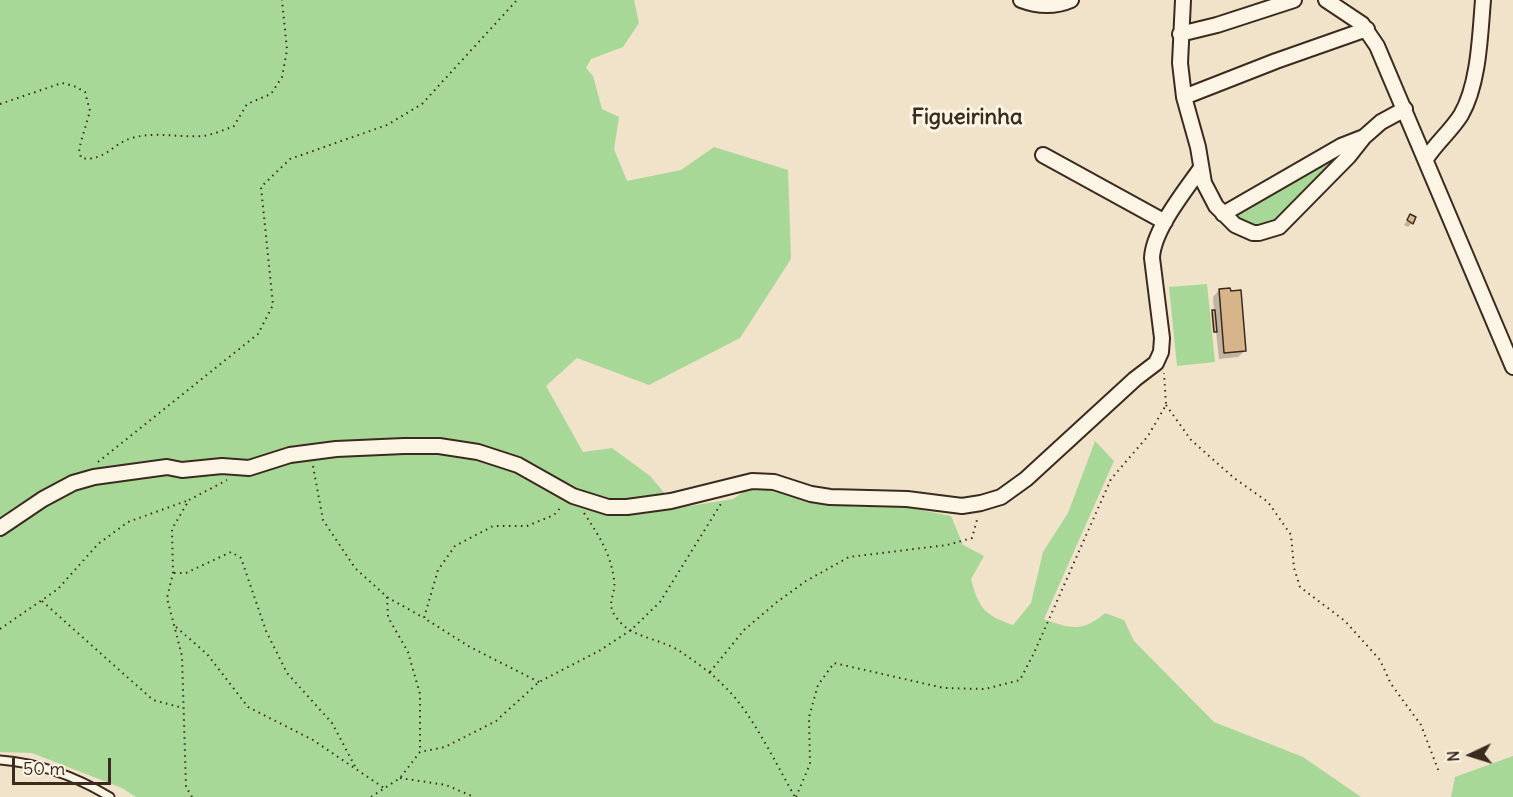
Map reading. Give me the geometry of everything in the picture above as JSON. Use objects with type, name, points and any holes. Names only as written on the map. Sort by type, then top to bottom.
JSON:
[{"type":"street","points":[[1021,0],[1052,5],[1071,0]]},
{"type":"street","points":[[1183,0],[1180,71],[1184,97],[1209,195],[1234,225],[1253,233],[1267,233],[1284,224],[1349,156],[1364,137],[1381,122],[1405,109]]},
{"type":"street","points":[[1180,34],[1217,25],[1294,0]]},
{"type":"street","points":[[1326,0],[1367,29],[1377,46],[1513,367]]},
{"type":"street","points":[[1426,159],[1460,117],[1466,105],[1478,50],[1483,0]]},
{"type":"street","points":[[1184,97],[1367,29]]},
{"type":"street","points":[[1223,214],[1341,146],[1364,137]]},
{"type":"street","points":[[1042,155],[1165,222]]},
{"type":"street","points":[[0,528],[43,498],[73,483],[94,477],[167,467],[182,470],[222,466],[249,468],[290,455],[336,449],[439,446],[478,452],[518,465],[578,498],[608,507],[638,506],[671,501],[733,485],[763,481],[830,497],[907,499],[962,506],[981,503],[1000,497],[1026,479],[1135,379],[1156,363],[1162,338],[1152,251],[1155,238],[1201,168]]},
{"type":"lane","points":[[0,760],[25,762],[90,785],[110,797]]},
{"type":"path","points":[[0,104],[62,83],[85,92],[90,111],[79,149],[81,158],[91,159],[106,154],[130,139],[161,133],[204,136],[234,126],[247,104],[271,94],[282,77],[287,50],[282,0]]},
{"type":"path","points":[[91,468],[258,334],[273,305],[261,187],[290,159],[387,125],[422,104],[517,0]]},
{"type":"path","points":[[1159,358],[1164,375],[1166,405],[1191,440],[1234,478],[1268,502],[1291,535],[1294,568],[1300,586],[1345,621],[1380,660],[1390,684],[1421,725],[1439,772]]},
{"type":"path","points":[[795,797],[810,764],[809,717],[818,685],[834,663],[944,688],[985,689],[1020,680],[1111,479],[1148,436],[1166,405]]},
{"type":"path","points":[[311,452],[323,520],[355,568],[387,597],[470,647],[539,682]]},
{"type":"path","points":[[0,629],[58,589],[98,544],[128,522],[189,500],[229,479]]},
{"type":"path","points":[[420,752],[445,747],[496,721],[539,682],[599,651],[631,630],[660,602],[733,485]]},
{"type":"path","points":[[424,618],[438,570],[455,546],[492,526],[527,526],[554,515],[578,498],[585,514],[602,538],[615,581],[610,602],[623,626],[676,649],[710,672],[729,691],[756,729],[795,797]]},
{"type":"path","points":[[189,500],[172,529],[173,573],[167,598],[182,656],[186,787],[192,797]]},
{"type":"path","points":[[710,672],[744,630],[777,602],[807,581],[849,557],[947,545],[972,538],[981,503]]},
{"type":"path","points":[[173,573],[186,573],[231,552],[241,558],[266,631],[287,673],[332,723],[357,770]]},
{"type":"path","points":[[371,797],[400,778],[420,752],[420,693],[408,652],[388,617],[387,597]]},
{"type":"path","points":[[41,601],[153,700],[183,708]]},
{"type":"path","points":[[174,626],[207,654],[248,707],[313,740],[384,788]]},
{"type":"path","points":[[400,778],[446,785],[474,797]]},
{"type":"green space","points":[[0,0],[634,0],[639,23],[623,47],[591,59],[586,68],[593,76],[602,109],[619,117],[614,149],[627,181],[681,170],[714,147],[788,170],[791,259],[740,338],[649,385],[577,358],[546,386],[583,452],[612,448],[650,476],[677,508],[733,499],[746,490],[769,489],[812,502],[859,507],[890,504],[951,516],[963,545],[984,556],[971,579],[980,603],[989,614],[1013,625],[1031,603],[1043,552],[1068,513],[1095,441],[1114,461],[1044,619],[1069,627],[1083,626],[1105,613],[1124,620],[1134,641],[1214,722],[1303,757],[1361,797],[136,797],[122,788],[32,753],[0,752]]},
{"type":"green space","points":[[1364,137],[1267,233],[1223,214]]},
{"type":"green space","points":[[1207,284],[1215,362],[1177,366],[1169,287]]},
{"type":"green space","points":[[1513,756],[1513,797],[1451,797],[1455,777]]},
{"type":"building","points":[[1410,214],[1416,217],[1413,224],[1407,220]]},
{"type":"building","points":[[1230,288],[1231,291],[1241,290],[1246,351],[1224,353],[1219,289]]},
{"type":"building","points":[[1212,310],[1215,310],[1217,332],[1214,332]]},
{"type":"district","name":"Figueirinha","points":[[967,118]]}]
